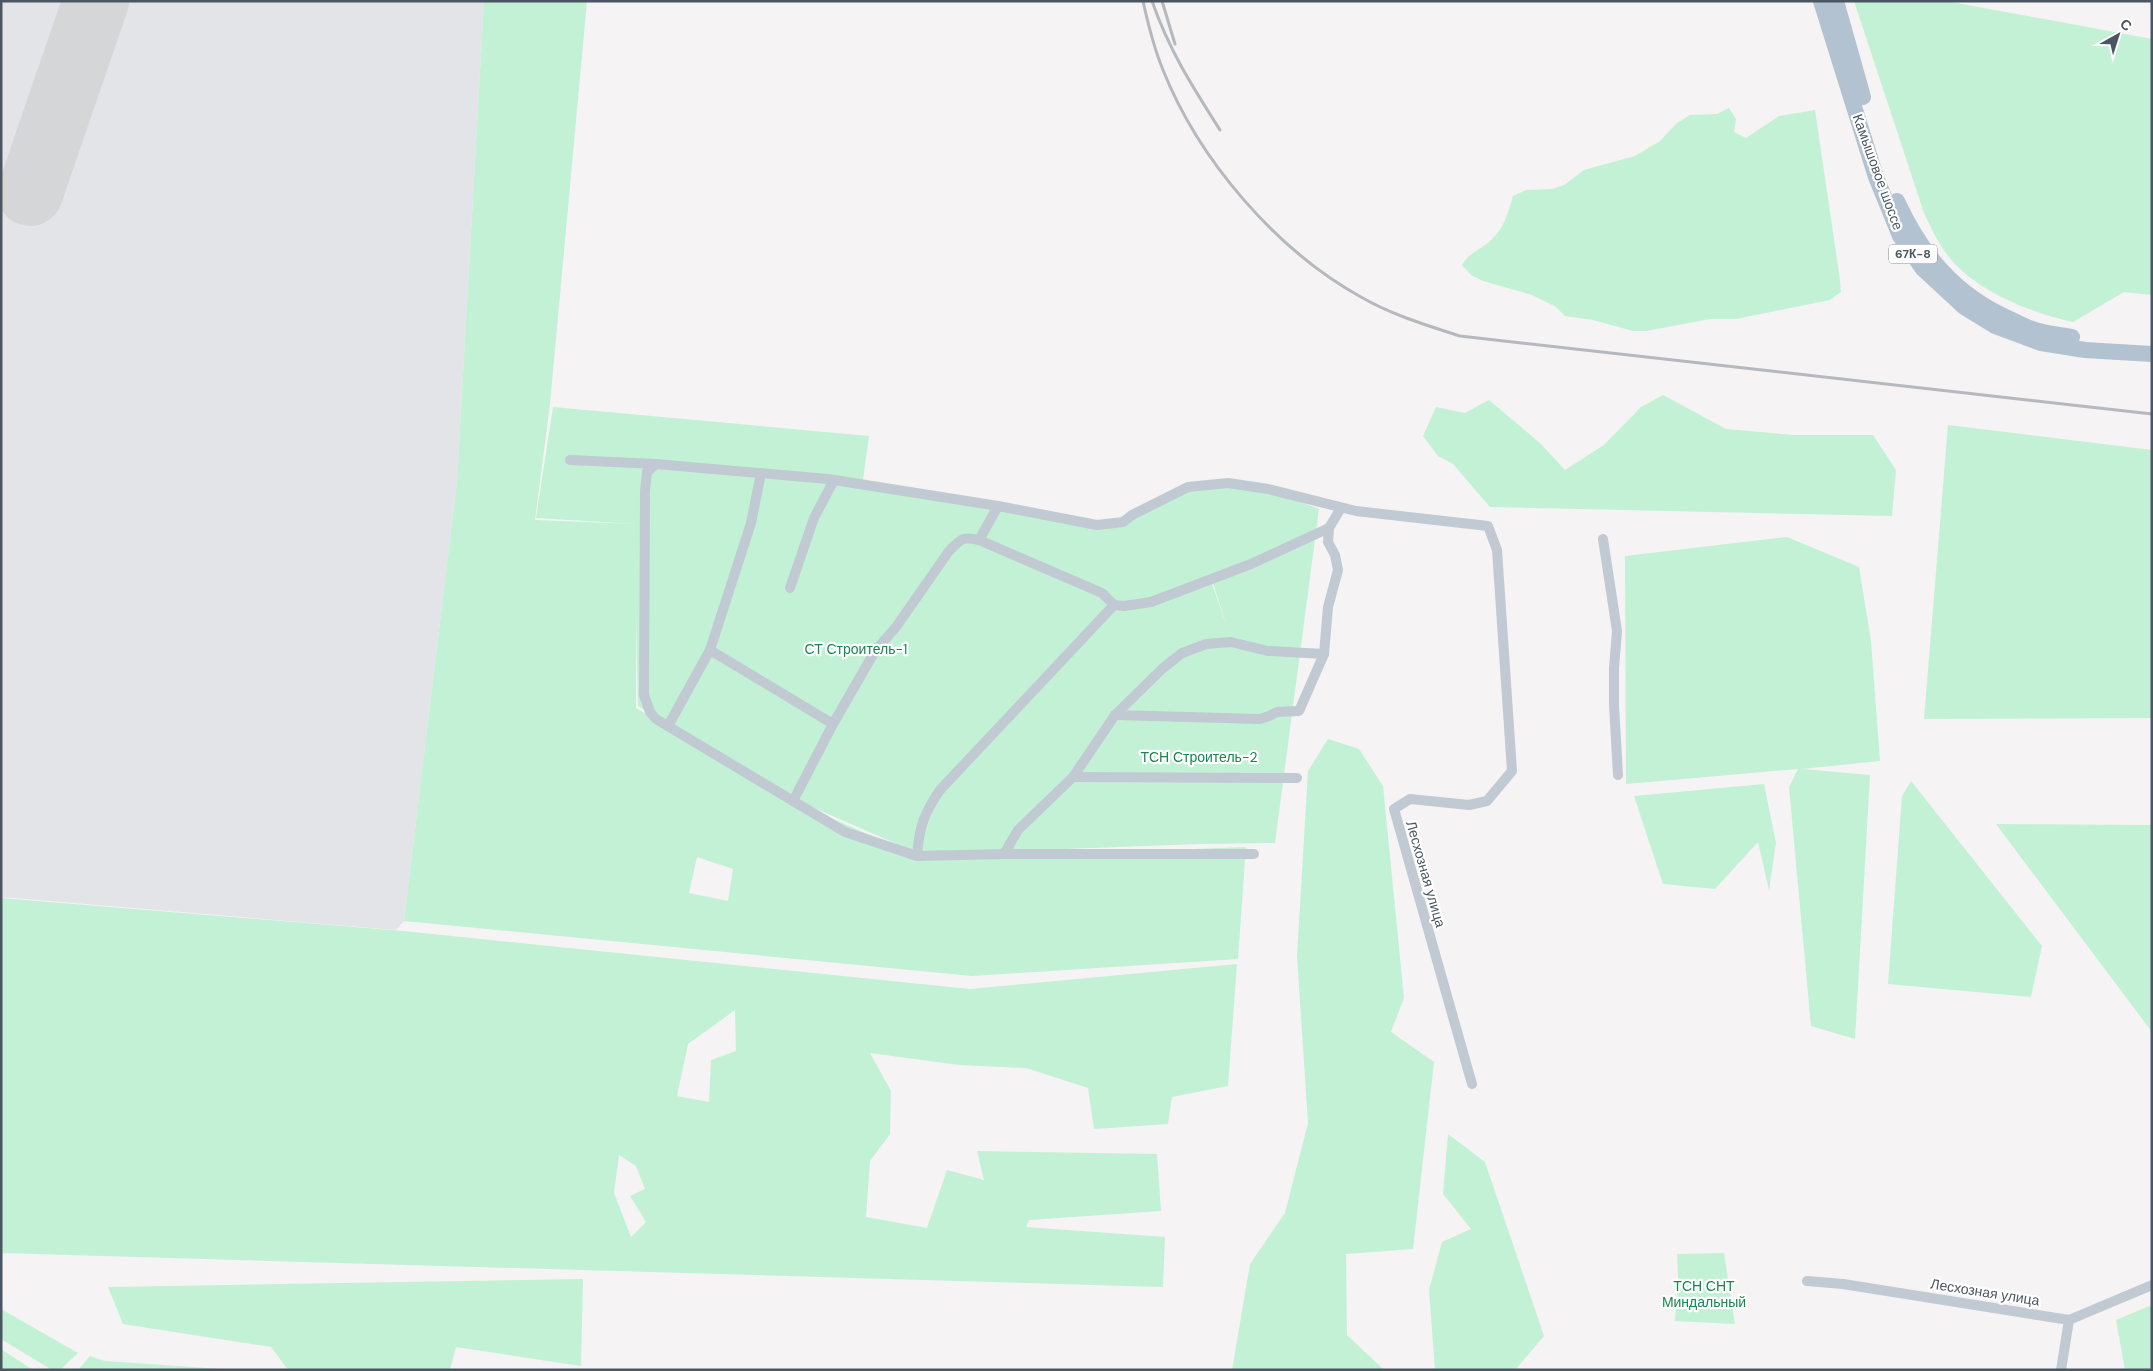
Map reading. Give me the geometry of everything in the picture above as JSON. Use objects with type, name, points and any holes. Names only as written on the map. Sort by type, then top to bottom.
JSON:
[{"type":"main road","name":"Камышовое шоссе","points":[[1821,1],[1876,177],[1900,236],[1923,269],[1964,307],[1995,326],[2041,344],[2085,350],[2152,354]]},
{"type":"main road","name":"Камышовое шоссе","points":[[1836,1],[1882,165],[1894,194],[1920,244],[1942,272],[1967,295],[1997,313],[2037,331],[2085,339],[2152,344]]},
{"type":"street","points":[[570,460],[656,464],[834,480],[998,506],[1097,525],[1123,522],[1132,515],[1188,488],[1228,483],[1268,489],[1341,508],[1328,528],[1251,564],[1152,602],[1124,606],[1114,605],[1102,592],[979,540],[967,537],[960,540],[949,551],[896,627],[875,652],[833,724],[793,802]]},
{"type":"street","points":[[656,464],[648,472],[644,491],[644,695],[650,712],[656,719],[845,832],[918,856],[1254,854]]},
{"type":"street","points":[[668,726],[710,650],[751,524],[761,473]]},
{"type":"street","points":[[790,588],[814,518],[834,480]]},
{"type":"street","points":[[979,540],[998,506]]},
{"type":"street","name":"Лесхозная улица","points":[[1341,508],[1488,526],[1497,550],[1512,771],[1487,801],[1469,805],[1410,800],[1394,809],[1472,1084]]},
{"type":"street","points":[[1115,715],[1260,718],[1277,712],[1299,711],[1324,654],[1328,608],[1338,570],[1336,554],[1328,542],[1328,528]]},
{"type":"street","points":[[1603,539],[1617,631],[1614,705],[1618,775]]},
{"type":"street","points":[[918,856],[922,824],[927,809],[940,790],[1114,605]]},
{"type":"street","points":[[1004,854],[1018,830],[1073,777],[1115,715],[1162,669],[1182,654],[1206,644],[1231,642],[1268,651],[1324,654]]},
{"type":"street","points":[[710,650],[833,724]]},
{"type":"street","points":[[1073,777],[1297,778]]},
{"type":"street","name":"Лесхозная улица","points":[[1808,1281],[1843,1284],[2069,1320]]},
{"type":"street","points":[[2061,1370],[2069,1320],[2152,1285]]},
{"type":"shaded area","points":[[1,1],[484,1],[457,481],[404,921],[396,930],[1,897]]},
{"type":"green space","points":[[484,1],[587,1],[550,404],[535,520],[635,524],[536,518],[553,407],[869,436],[862,487],[994,508],[976,542],[1100,595],[1115,607],[1135,607],[1148,604],[1211,581],[1228,630],[1212,580],[1147,600],[1121,604],[1114,602],[1103,591],[982,540],[998,508],[1098,527],[1124,524],[1188,489],[1227,484],[1268,490],[1319,509],[1275,843],[1008,851],[1020,831],[1074,779],[1116,717],[1162,671],[1182,656],[1206,646],[1233,644],[1232,639],[1206,642],[1181,652],[1160,667],[1113,715],[1071,777],[1016,829],[1003,851],[915,852],[796,800],[638,706],[636,620],[636,708],[793,801],[917,856],[1013,856],[1246,847],[1238,959],[972,976],[404,921],[457,481]],"holes":[[[697,857],[733,869],[728,901],[689,893]]]},
{"type":"green space","points":[[1854,1],[1946,1],[2152,39],[2152,295],[2124,292],[2073,322],[2043,314],[1995,294],[1956,265],[1934,234],[1924,213]]},
{"type":"green space","points":[[1729,108],[1736,119],[1734,132],[1746,138],[1779,116],[1815,110],[1841,292],[1830,300],[1736,319],[1710,319],[1646,331],[1633,331],[1593,320],[1565,316],[1556,307],[1532,295],[1483,281],[1471,275],[1462,265],[1468,257],[1489,242],[1498,232],[1507,215],[1513,196],[1526,190],[1552,189],[1564,185],[1584,170],[1635,156],[1660,141],[1677,123],[1690,115],[1717,114]]},
{"type":"green space","points":[[1663,395],[1726,429],[1793,435],[1873,435],[1896,470],[1892,516],[1490,507],[1453,464],[1438,456],[1423,436],[1436,407],[1465,413],[1489,400],[1541,444],[1565,470],[1604,445],[1641,407]]},
{"type":"green space","points":[[1948,425],[2152,450],[2152,718],[1924,719]]},
{"type":"green space","points":[[1787,537],[1859,567],[1871,641],[1880,761],[1802,769],[1870,775],[1855,1039],[1811,1026],[1789,787],[1798,769],[1626,784],[1625,556]]},
{"type":"green space","points":[[1328,739],[1359,749],[1383,786],[1404,998],[1391,1032],[1434,1062],[1413,1249],[1346,1254],[1347,1335],[1384,1370],[1232,1370],[1250,1264],[1285,1213],[1308,1123],[1297,956],[1308,771]]},
{"type":"green space","points":[[1911,781],[2042,946],[2031,997],[1888,984],[1902,796]]},
{"type":"green space","points":[[1764,784],[1776,843],[1769,890],[1758,842],[1715,889],[1663,884],[1634,796]]},
{"type":"green space","points":[[1996,824],[2152,825],[2152,1032]]},
{"type":"green space","points":[[1,898],[403,931],[970,989],[1237,964],[1228,1086],[1172,1097],[1168,1124],[1094,1129],[1088,1088],[1026,1068],[959,1065],[870,1053],[891,1091],[890,1134],[870,1161],[866,1217],[927,1228],[947,1170],[984,1180],[977,1151],[1157,1154],[1161,1211],[1029,1220],[1026,1227],[1165,1237],[1163,1287],[1,1253]],"holes":[[[735,1010],[736,1051],[711,1060],[709,1102],[677,1096],[688,1044]],[[619,1155],[636,1166],[645,1189],[630,1196],[646,1222],[631,1237],[614,1193]]]},
{"type":"green space","points":[[1448,1134],[1485,1162],[1544,1336],[1515,1370],[1435,1370],[1429,1290],[1442,1242],[1471,1229],[1443,1194]]},
{"type":"green space","name":"ТСН СНТ Миндальный","points":[[1724,1253],[1735,1324],[1675,1321],[1678,1278],[1677,1254]]},
{"type":"green space","points":[[583,1279],[581,1366],[456,1347],[450,1370],[288,1370],[271,1347],[123,1324],[108,1287]]},
{"type":"green space","points":[[2152,1305],[2152,1370],[2125,1370],[2116,1320]]},
{"type":"green space","points":[[1,1309],[78,1353],[60,1370],[52,1370],[1,1339]]},
{"type":"green space","points":[[1,1349],[33,1370],[1,1370]]},
{"type":"green space","points":[[90,1356],[105,1361],[236,1370],[78,1370]]},
{"type":"runway","points":[[30,193],[96,1]]},
{"type":"railway","points":[[1143,1],[1157,53],[1178,104],[1197,137],[1219,169],[1244,200],[1270,228],[1299,254],[1361,297],[1397,314],[1460,336],[2152,414]]},
{"type":"railway","points":[[1152,1],[1174,52],[1220,130]]},
{"type":"railway","points":[[1162,1],[1175,44]]},
{"type":"park label","name":"СТ Строитель-1","points":[[856,649]]},
{"type":"park label","name":"ТСН Строитель-2","points":[[1199,757]]}]
